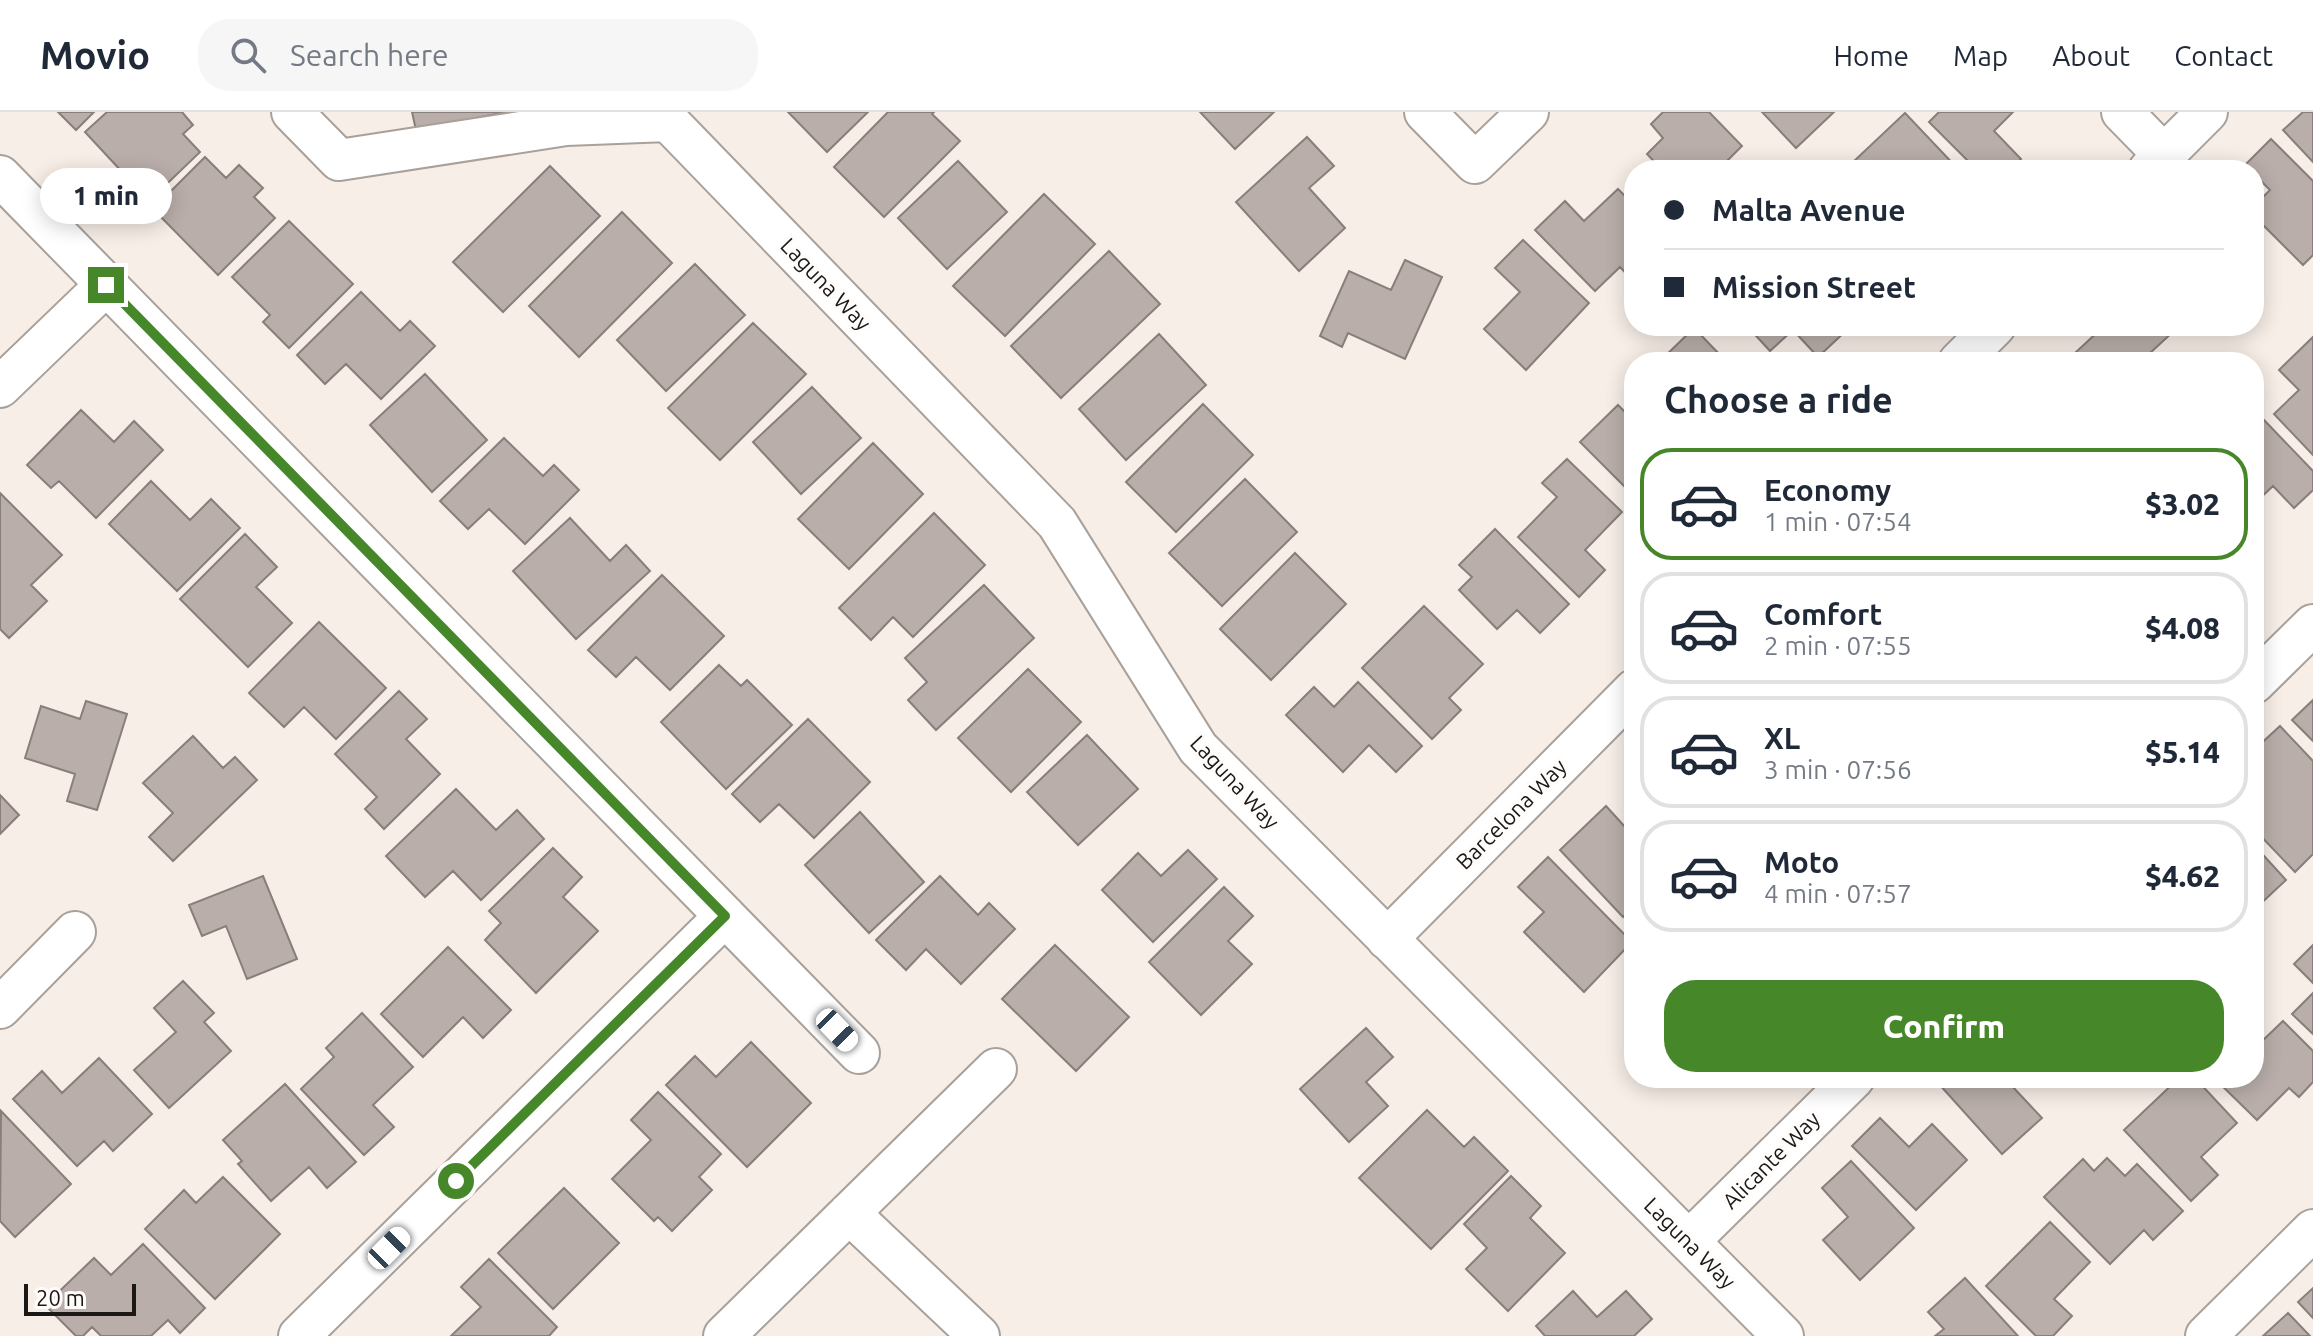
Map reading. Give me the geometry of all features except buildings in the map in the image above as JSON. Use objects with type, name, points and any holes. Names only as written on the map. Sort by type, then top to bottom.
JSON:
[{"type":"street","name":"Laguna Way","points":[[292,112],[339,160],[566,125],[668,121],[1057,523],[1198,748],[1783,1336]]},
{"type":"street","points":[[1425,112],[1475,163],[1528,112]]},
{"type":"street","points":[[2122,112],[2156,160]]},
{"type":"street","points":[[2159,160],[2207,112]]},
{"type":"street","points":[[0,176],[859,1053]]},
{"type":"street","points":[[0,387],[106,285]]},
{"type":"street","points":[[1969,352],[1985,336]]},
{"type":"street","points":[[2264,673],[2313,625]]},
{"type":"street","name":"Barcelona Way","points":[[1387,939],[1624,700]]},
{"type":"street","points":[[299,1336],[725,916]]},
{"type":"street","points":[[0,1008],[75,932]]},
{"type":"street","points":[[724,1336],[996,1069]]},
{"type":"street","name":"Alicante Way","points":[[1689,1241],[1844,1088]]},
{"type":"street","points":[[849,1213],[979,1336]]},
{"type":"street","points":[[2206,1336],[2313,1230]]},
{"type":"route","points":[[106,285],[725,916],[456,1181]]}]
